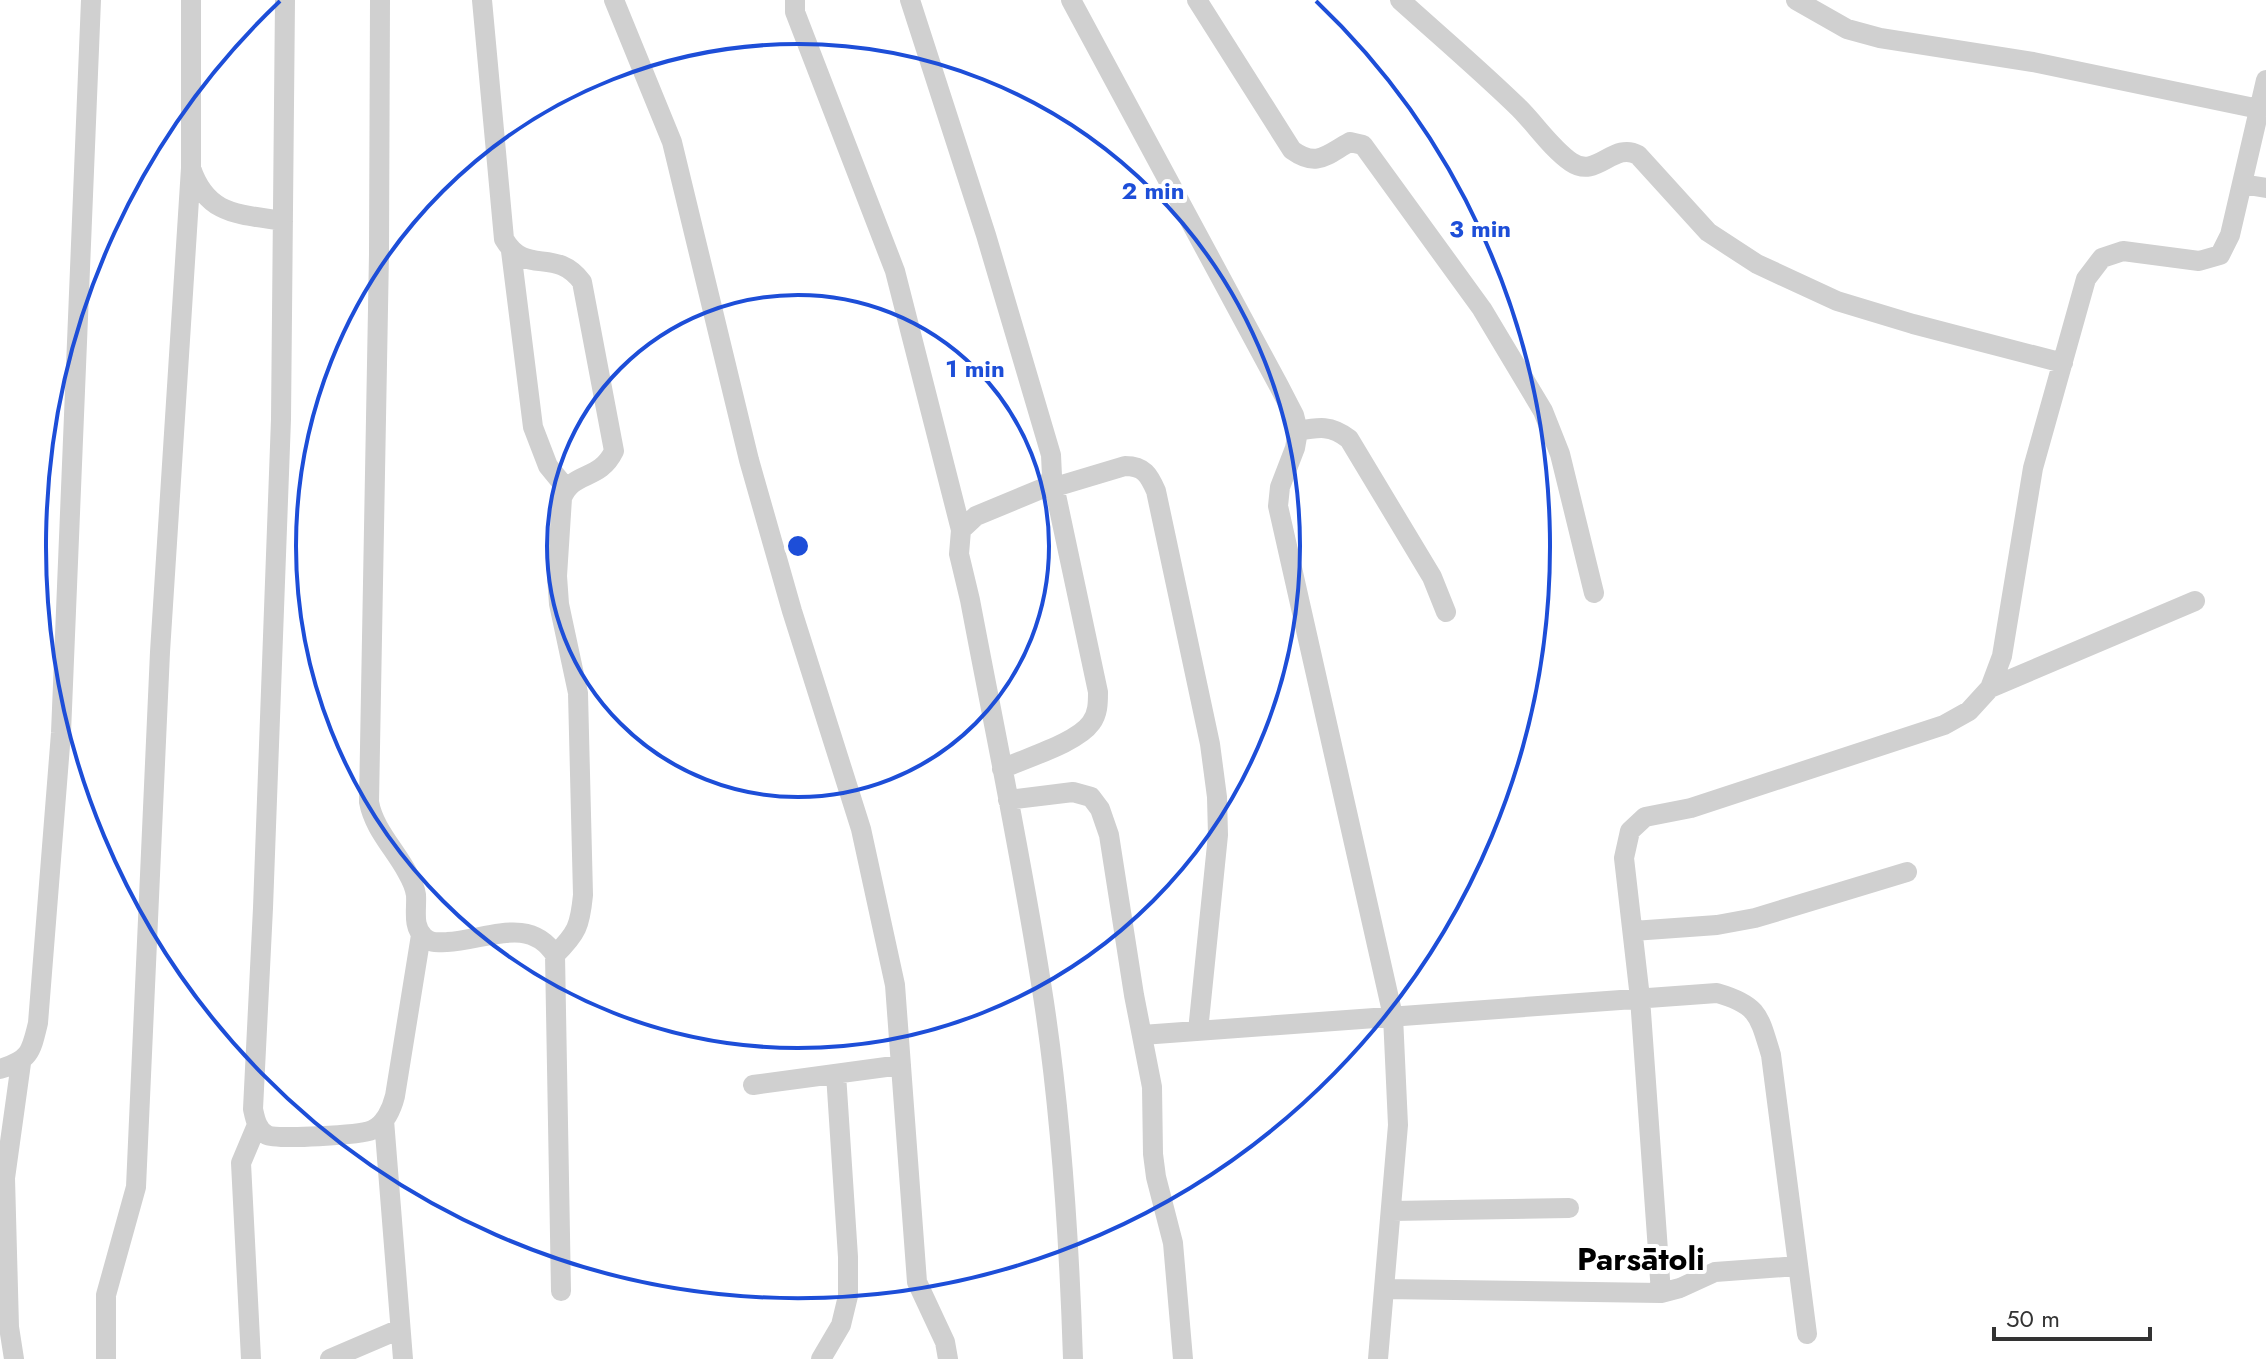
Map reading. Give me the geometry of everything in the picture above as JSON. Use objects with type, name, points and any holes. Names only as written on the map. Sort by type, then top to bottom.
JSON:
[{"type":"street","points":[[14,1359],[9,1327],[5,1178],[21,1063],[32,1050],[38,1023],[61,733],[91,0]]},
{"type":"street","points":[[106,1359],[106,1295],[136,1187],[160,652],[191,168],[191,0]]},
{"type":"street","points":[[285,0],[280,450],[253,1109],[257,1125],[267,1135],[287,1138],[373,1130],[392,1109],[421,935],[416,922],[416,892],[397,855],[372,818],[369,802],[379,254],[380,0]]},
{"type":"street","points":[[482,0],[504,239],[511,251],[533,427],[548,466],[566,488]]},
{"type":"street","points":[[614,0],[672,142],[749,460],[792,611],[861,829],[895,985],[917,1282],[942,1334],[948,1359]]},
{"type":"street","points":[[795,0],[795,12],[895,271],[961,530],[959,554],[1008,800],[1055,1081],[1070,1260],[1073,1359]]},
{"type":"street","points":[[910,0],[986,235],[1051,455],[1098,692],[1098,707],[1093,721],[1082,733],[1002,769]]},
{"type":"street","points":[[1071,0],[1279,386],[1294,415],[1298,431],[1280,487],[1278,506],[1393,1016],[1398,1125],[1378,1359]]},
{"type":"street","points":[[1197,0],[1292,150],[1305,159],[1318,160],[1350,142],[1363,145],[1482,309],[1543,411],[1560,454],[1594,593]]},
{"type":"street","points":[[1400,0],[1518,108],[1570,161],[1583,168],[1595,167],[1620,152],[1630,151],[1638,155],[1708,232],[1757,264],[1837,301],[2063,363]]},
{"type":"street","points":[[1796,0],[1847,29],[1880,38],[2033,62],[2259,109]]},
{"type":"street","points":[[1661,1293],[1640,998],[1624,858],[1630,831],[1645,817],[1691,808],[1944,725],[1969,711],[1990,688],[2002,656],[2033,468],[2086,279],[2102,258],[2123,251],[2199,261],[2220,255],[2230,235],[2266,80]]},
{"type":"street","points":[[191,168],[197,186],[213,205],[230,212],[283,221]]},
{"type":"street","points":[[2242,184],[2266,188]]},
{"type":"street","points":[[511,251],[525,260],[555,261],[572,269],[582,282],[614,451],[608,463],[599,471],[576,479],[566,488],[562,498],[557,576],[559,604],[578,693],[583,895],[581,921],[575,935],[555,955]]},
{"type":"street","points":[[1298,431],[1324,426],[1338,430],[1349,439],[1432,577],[1446,612]]},
{"type":"street","points":[[961,530],[976,516],[1054,481],[1125,466],[1137,466],[1148,474],[1156,491],[1210,744],[1217,797],[1218,835],[1198,1031]]},
{"type":"street","points":[[1990,688],[2195,601]]},
{"type":"street","points":[[1008,800],[1073,792],[1091,797],[1100,809],[1109,835],[1152,1087],[1156,1177],[1173,1243],[1183,1359]]},
{"type":"street","points":[[1633,931],[1717,925],[1755,918],[1907,872]]},
{"type":"street","points":[[421,935],[432,943],[465,941],[517,931],[536,935],[548,944],[555,955],[561,1291]]},
{"type":"street","points":[[1142,1035],[1717,993],[1738,999],[1758,1015],[1771,1055],[1807,1334]]},
{"type":"street","points":[[0,1069],[21,1063]]},
{"type":"street","points":[[753,1085],[901,1065]]},
{"type":"street","points":[[821,1359],[841,1325],[848,1296],[836,1074]]},
{"type":"street","points":[[384,1120],[403,1359]]},
{"type":"street","points":[[251,1359],[241,1163],[257,1125]]},
{"type":"street","points":[[1392,1211],[1569,1208]]},
{"type":"street","points":[[1384,1289],[1661,1293],[1715,1272],[1798,1266]]},
{"type":"street","points":[[330,1359],[400,1329]]},
{"type":"district","name":"Parsātoli","points":[[1641,1259]]}]
